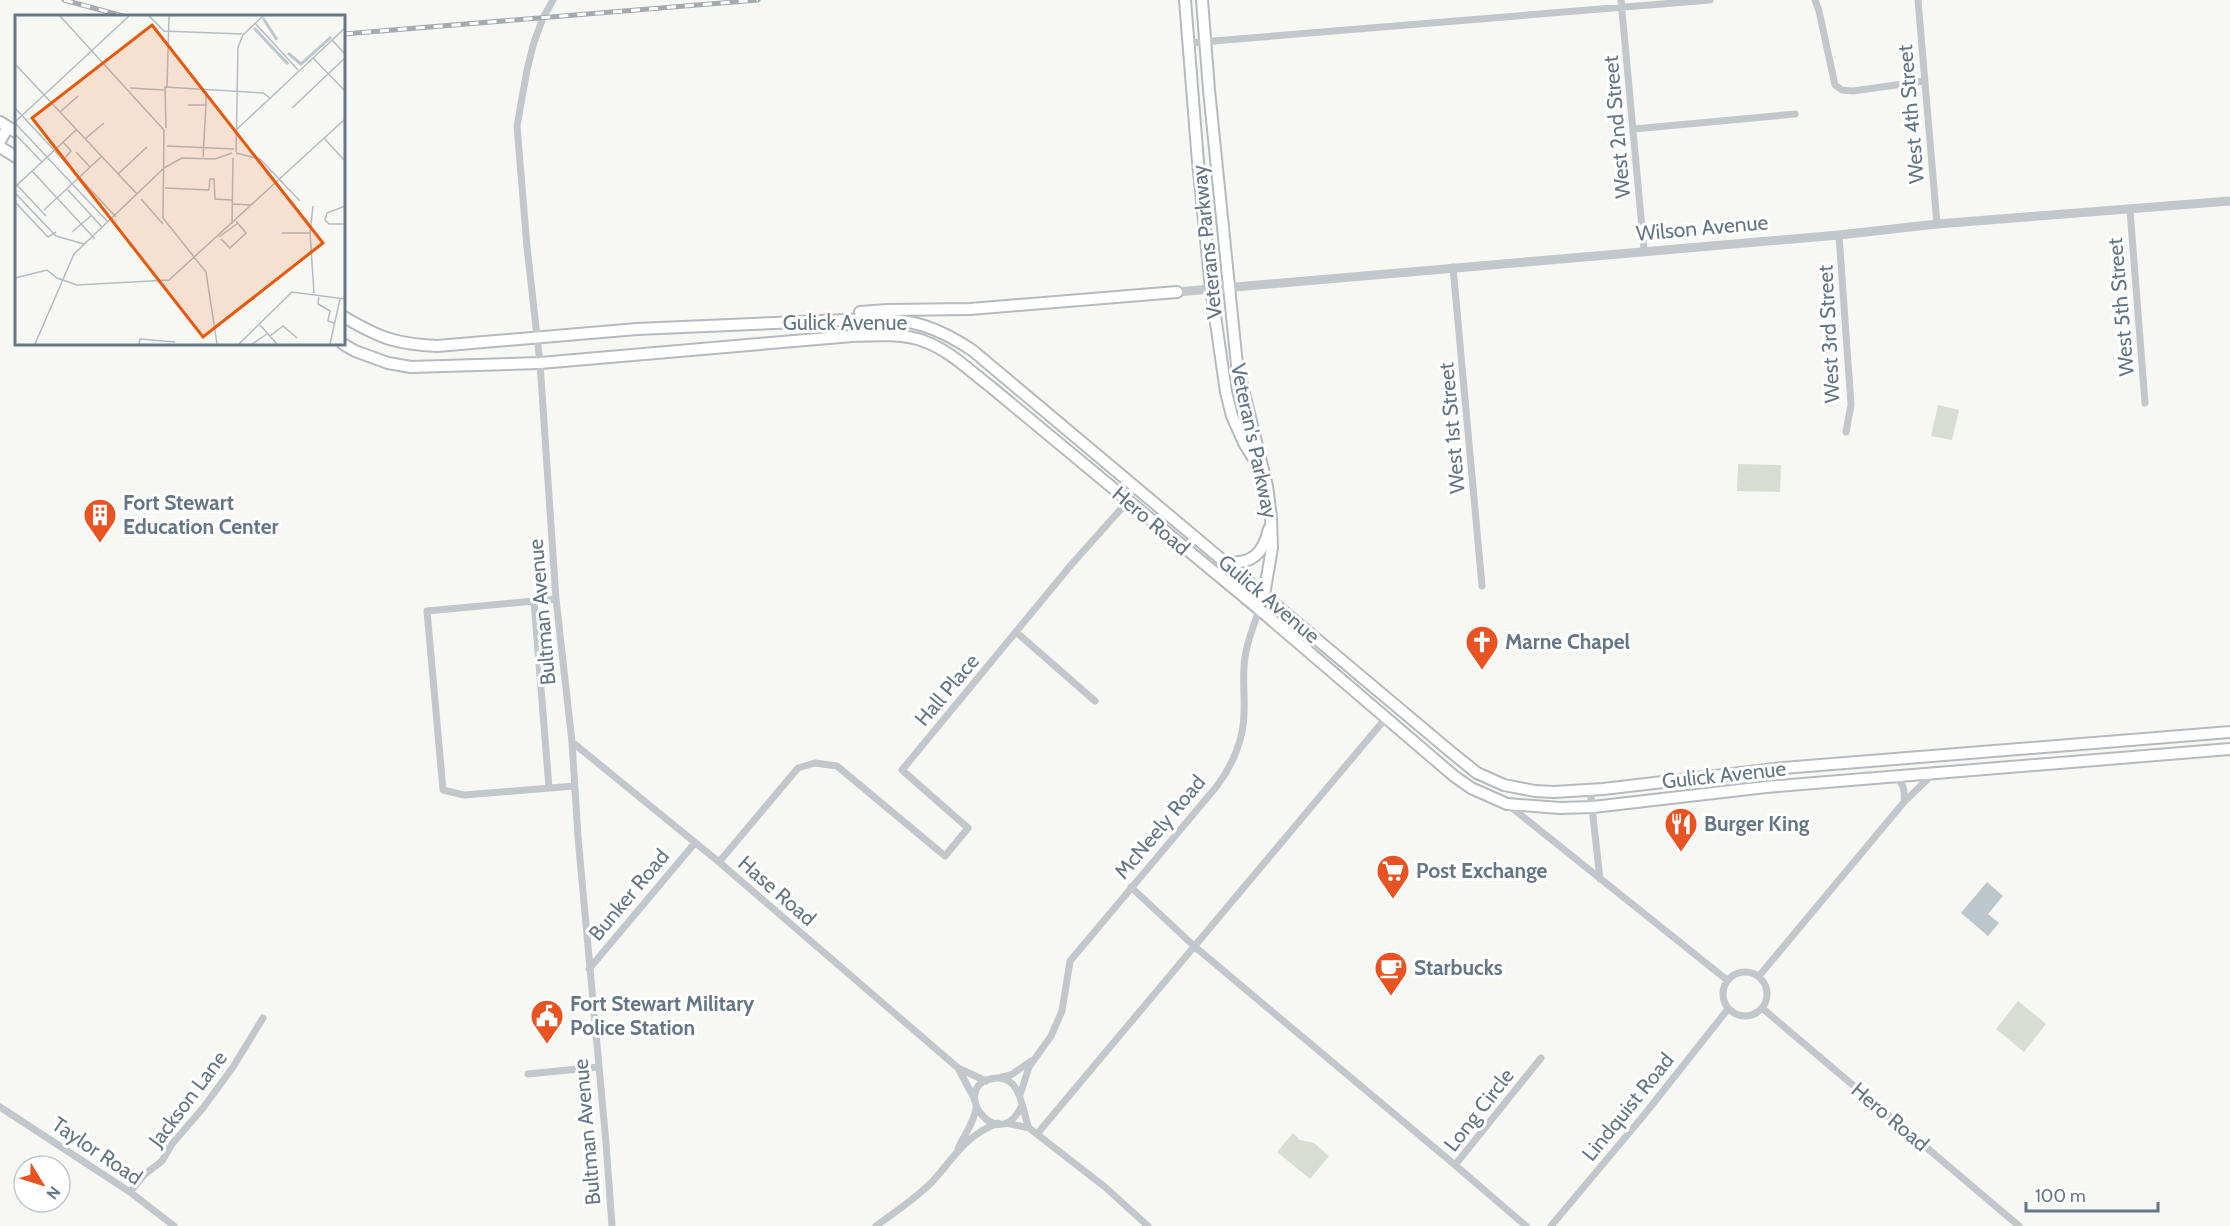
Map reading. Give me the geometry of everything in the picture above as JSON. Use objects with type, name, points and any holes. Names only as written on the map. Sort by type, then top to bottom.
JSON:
[{"type":"main road","name":"Veterans Parkway","points":[[1185,0],[1211,288],[1226,392],[1232,416],[1244,442],[1264,475]]},
{"type":"main road","name":"Veterans Parkway","points":[[1202,0],[1229,286]]},
{"type":"main road","points":[[0,141],[8,127]]},
{"type":"main road","points":[[0,147],[15,156]]},
{"type":"main road","name":"Veteran's Parkway","points":[[1229,286],[1237,365],[1264,475],[1271,517],[1272,548],[1264,595]]},
{"type":"main road","points":[[790,322],[817,316],[888,310],[970,309],[1177,292]]},
{"type":"main road","name":"Gulick Avenue","points":[[345,318],[391,341],[408,345],[437,346],[637,329],[892,318],[921,323],[948,334],[972,350],[1477,773],[1504,785],[1534,791],[1590,790],[1785,768],[2230,732]]},
{"type":"main road","name":"Hero Road","points":[[345,345],[388,363],[411,367],[540,363],[852,336],[877,335],[927,342],[954,358],[1128,501],[1462,782],[1506,804]]},
{"type":"main road","points":[[1225,562],[1245,563],[1257,556],[1267,538],[1271,517]]},
{"type":"main road","name":"Gulick Avenue","points":[[1506,804],[1560,808],[1593,807],[1698,794],[2230,749]]},
{"type":"street","name":"Bultman Avenue","points":[[553,0],[534,42],[526,70],[517,126],[540,363],[556,599],[572,742],[612,1226]]},
{"type":"street","points":[[1189,44],[1622,4],[1710,0]]},
{"type":"street","points":[[1815,0],[1820,11],[1835,85],[1842,90],[1853,91],[1924,81]]},
{"type":"street","name":"West 4th Street","points":[[1918,0],[1937,224]]},
{"type":"street","name":"West 2nd Street","points":[[1622,4],[1644,250]]},
{"type":"street","points":[[1634,129],[1795,114]]},
{"type":"street","name":"Wilson Avenue","points":[[1177,292],[1839,235],[1937,224],[2230,201]]},
{"type":"street","name":"West 5th Street","points":[[2130,210],[2145,403]]},
{"type":"street","name":"West 3rd Street","points":[[1839,235],[1851,405],[1846,432]]},
{"type":"street","name":"West 1st Street","points":[[1454,267],[1482,586]]},
{"type":"street","name":"Hall Place","points":[[719,862],[798,768],[815,763],[837,766],[945,856],[968,828],[902,770],[1071,565],[1128,501]]},
{"type":"street","name":"McNeely Road","points":[[1034,1059],[1051,1036],[1062,1011],[1070,961],[1217,786],[1234,756],[1245,714],[1242,675],[1245,653],[1264,595]]},
{"type":"street","points":[[556,599],[427,611],[443,790],[464,795],[574,786]]},
{"type":"street","points":[[534,601],[549,788]]},
{"type":"street","points":[[1016,632],[1095,701]]},
{"type":"street","points":[[1037,1134],[1385,719]]},
{"type":"street","name":"Hase Road","points":[[572,742],[694,844],[719,862],[958,1068]]},
{"type":"street","points":[[1759,976],[1904,802],[1934,773]]},
{"type":"street","points":[[1896,777],[1903,784],[1904,802]]},
{"type":"street","points":[[1590,790],[1600,879]]},
{"type":"street","points":[[1506,804],[1727,980]]},
{"type":"street","name":"Bunker Road","points":[[589,969],[694,844]]},
{"type":"street","points":[[1131,887],[1194,946],[1455,1165]]},
{"type":"street","points":[[1749,972],[1759,976],[1767,991],[1762,1008],[1755,1014],[1745,1016],[1728,1009],[1722,994],[1727,980],[1737,973],[1749,972]]},
{"type":"street","name":"Hero Road","points":[[1762,1008],[2019,1226]]},
{"type":"street","name":"Lindquist Road","points":[[1551,1226],[1644,1116],[1728,1009]]},
{"type":"street","name":"Jackson Lane","points":[[130,1192],[144,1175],[162,1161],[172,1144],[203,1108],[233,1067],[263,1018]]},
{"type":"street","name":"Long Circle","points":[[1526,1226],[1455,1165],[1541,1058]]},
{"type":"street","points":[[958,1149],[962,1138],[971,1126],[980,1086],[986,1081],[1011,1075],[1034,1059]]},
{"type":"street","points":[[1029,1128],[1020,1095],[1024,1076],[1034,1059]]},
{"type":"street","points":[[528,1074],[598,1067]]},
{"type":"street","points":[[958,1068],[986,1081]]},
{"type":"street","points":[[958,1068],[983,1118],[1029,1128],[1105,1187],[1148,1226]]},
{"type":"street","points":[[1000,1078],[1012,1084],[1020,1095]]},
{"type":"street","name":"Taylor Road","points":[[0,1107],[130,1192],[174,1226]]},
{"type":"street","points":[[876,1226],[918,1195],[958,1149],[981,1131],[1012,1120],[1022,1107]]},
{"type":"shaded area","points":[[1938,405],[1959,410],[1952,440],[1931,436]]},
{"type":"shaded area","points":[[1738,464],[1781,465],[1780,492],[1737,491]]},
{"type":"shaded area","points":[[1987,882],[2003,896],[1988,914],[1999,923],[1988,936],[1961,913]]},
{"type":"shaded area","points":[[2018,1001],[2046,1024],[2024,1052],[1996,1029]]},
{"type":"shaded area","points":[[1293,1133],[1300,1140],[1314,1143],[1329,1156],[1310,1179],[1277,1152]]},
{"type":"railway","points":[[64,0],[119,15]]},
{"type":"railway","points":[[345,34],[758,0]]},
{"type":"place","name":"Fort Stewart Education Center","points":[[100,544]]},
{"type":"place","name":"Marne Chapel","points":[[1482,671]]},
{"type":"place","name":"Burger King","points":[[1681,853]]},
{"type":"place","name":"Post Exchange","points":[[1393,900]]},
{"type":"place","name":"Starbucks","points":[[1391,997]]},
{"type":"place","name":"Fort Stewart Military Police Station","points":[[547,1045]]}]
